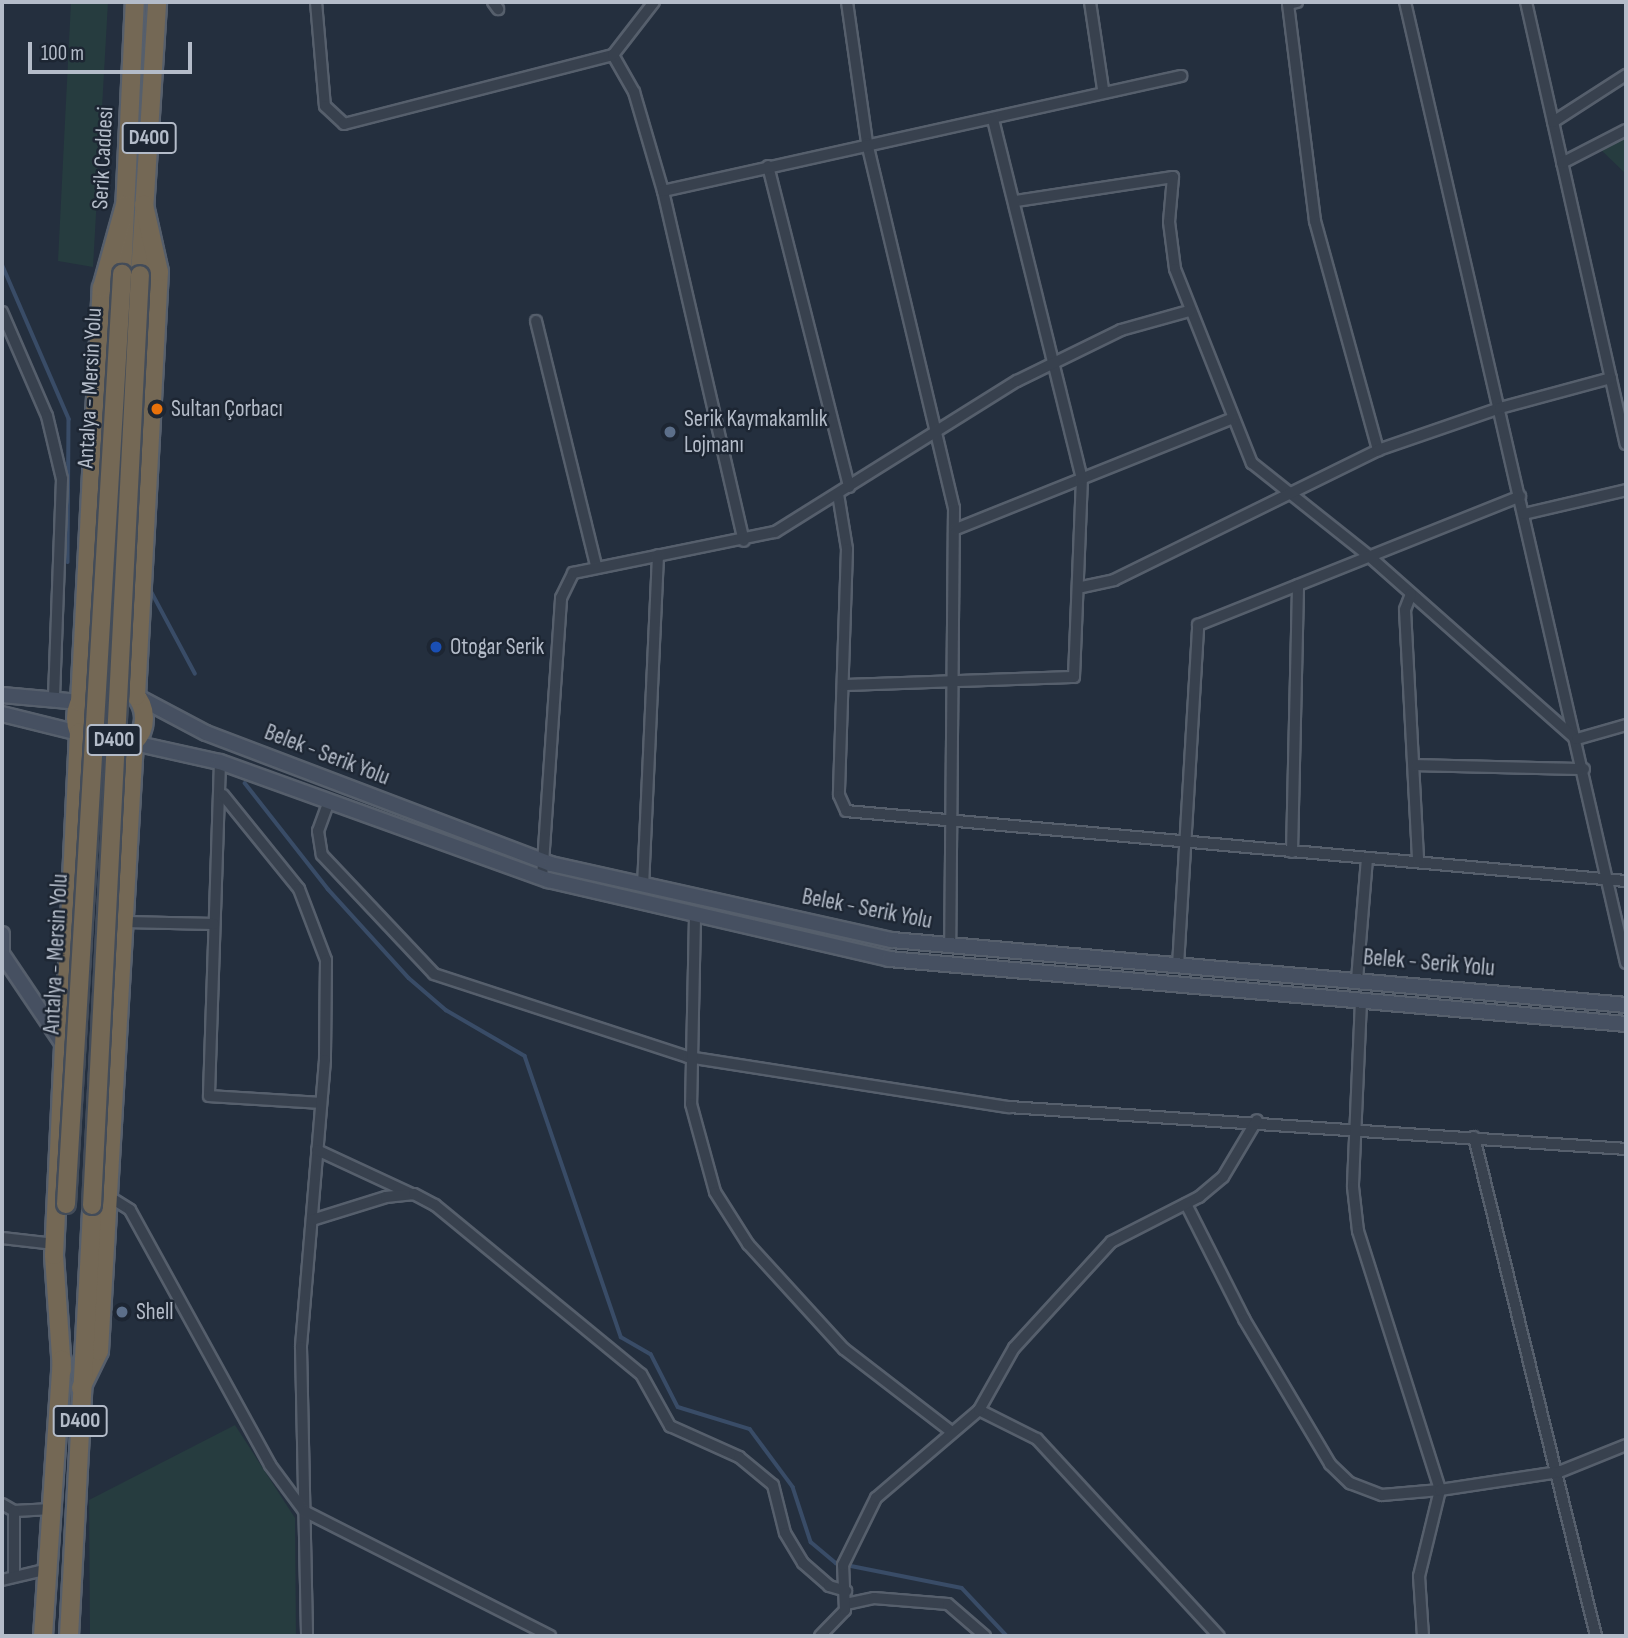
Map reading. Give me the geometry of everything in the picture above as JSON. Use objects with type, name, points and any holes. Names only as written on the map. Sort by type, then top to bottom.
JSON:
[{"type":"highway","name":"Serik Caddesi","points":[[122,274],[135,2]]},
{"type":"highway","name":"Serik Caddesi","points":[[140,275],[157,2]]},
{"type":"highway","points":[[62,1370],[55,1244],[102,288],[125,205]]},
{"type":"highway","points":[[81,1388],[99,1351],[134,743],[144,725],[136,696],[159,272],[144,205]]},
{"type":"highway","name":"Antalya - Mersin Yolu","points":[[43,1636],[62,1370],[66,1204],[122,274]]},
{"type":"highway","name":"Antalya - Mersin Yolu","points":[[69,1636],[140,275]]},
{"type":"highway","points":[[80,702],[107,684],[136,696]]},
{"type":"highway","points":[[79,733],[104,752],[134,743]]},
{"type":"main road","points":[[2,695],[80,702]]},
{"type":"main road","name":"Belek - Serik Yolu","points":[[136,696],[206,733],[543,861],[643,886],[950,947],[1626,1005]]},
{"type":"main road","points":[[2,715],[79,733]]},
{"type":"main road","name":"Belek - Serik Yolu","points":[[134,743],[220,762],[542,878],[695,917],[889,959],[1626,1024]]},
{"type":"main road","points":[[2,934],[2,953],[64,1046]]},
{"type":"street","points":[[316,2],[325,106],[344,124],[613,55],[654,2]]},
{"type":"street","points":[[847,2],[867,143],[939,432],[956,529],[947,821],[950,947]]},
{"type":"street","points":[[1090,2],[1103,89]]},
{"type":"street","points":[[1297,2],[1287,4],[1315,221],[1378,450]]},
{"type":"street","points":[[1405,2],[1584,769],[1626,964]]},
{"type":"street","points":[[1526,2],[1626,444]]},
{"type":"street","points":[[613,55],[634,92],[663,191],[744,541]]},
{"type":"street","points":[[1553,122],[1626,75]]},
{"type":"street","points":[[663,191],[867,143],[993,119],[1103,89],[1181,76]]},
{"type":"street","points":[[844,685],[1074,677],[1082,587],[1082,479],[1016,201],[993,119]]},
{"type":"street","points":[[1562,163],[1626,130]]},
{"type":"street","points":[[768,166],[849,487]]},
{"type":"street","points":[[1016,201],[1173,177],[1171,244],[1189,311],[1231,419],[1252,463],[1284,492],[1369,556],[1577,739]]},
{"type":"street","points":[[542,878],[562,590],[573,573],[596,566],[744,541],[775,532],[1055,363],[1139,323],[1189,311]]},
{"type":"street","points":[[2,312],[47,416],[62,479],[54,699]]},
{"type":"street","points":[[536,321],[596,566]]},
{"type":"street","points":[[1082,587],[1114,580],[1284,492],[1378,450],[1500,408],[1611,379]]},
{"type":"street","points":[[956,529],[1231,419]]},
{"type":"street","points":[[1524,514],[1626,490]]},
{"type":"street","points":[[838,494],[847,549],[841,806],[947,821],[1185,844],[1626,881]]},
{"type":"street","points":[[1178,966],[1198,625],[1520,496]]},
{"type":"street","points":[[643,886],[658,555]]},
{"type":"street","points":[[1292,852],[1298,585]]},
{"type":"street","points":[[1411,594],[1405,605],[1409,751],[1417,765],[1418,862]]},
{"type":"street","points":[[1577,739],[1626,725]]},
{"type":"street","points":[[220,762],[223,795],[214,924],[209,1096],[321,1103]]},
{"type":"street","points":[[1417,765],[1584,769]]},
{"type":"street","points":[[223,795],[299,889],[316,922],[327,982],[321,1103],[301,1347],[307,1636]]},
{"type":"street","points":[[328,801],[318,831],[322,855],[434,974],[688,1057],[1009,1107],[1256,1120],[1354,1131],[1626,1149]]},
{"type":"street","points":[[1357,980],[1367,859]]},
{"type":"street","points":[[695,917],[688,1057],[696,1136],[726,1213],[844,1349],[948,1430]]},
{"type":"street","points":[[125,922],[214,924]]},
{"type":"street","points":[[1360,1001],[1354,1131],[1360,1240],[1440,1490],[1419,1576],[1423,1636]]},
{"type":"street","points":[[846,1604],[843,1565],[850,1541],[876,1499],[948,1430],[979,1410],[1014,1348],[1098,1255],[1122,1234],[1186,1204],[1223,1177],[1256,1120]]},
{"type":"street","points":[[1474,1137],[1559,1472],[1596,1636]]},
{"type":"street","points":[[317,1150],[414,1195],[485,1241],[641,1374],[670,1426],[739,1457],[773,1485],[785,1533],[803,1563],[828,1586],[846,1591]]},
{"type":"street","points":[[312,1220],[414,1195]]},
{"type":"street","points":[[108,1196],[130,1210],[270,1465],[304,1511],[550,1636]]},
{"type":"street","points":[[1186,1204],[1244,1319],[1338,1474],[1382,1495],[1440,1490],[1559,1472],[1626,1445]]},
{"type":"street","points":[[2,1238],[55,1244]]},
{"type":"street","points":[[979,1410],[1037,1439],[1219,1636]]},
{"type":"street","points":[[2,1504],[14,1511],[52,1509]]},
{"type":"street","points":[[14,1511],[14,1575]]},
{"type":"street","points":[[2,1580],[48,1569]]},
{"type":"street","points":[[820,1636],[846,1604],[874,1598],[948,1604],[985,1636]]},
{"type":"green space","points":[[71,2],[108,2],[93,267],[58,261]]},
{"type":"green space","points":[[1626,132],[1626,174],[1600,149]]},
{"type":"green space","points":[[235,1425],[295,1518],[296,1636],[90,1636],[89,1500]]},
{"type":"waterway","points":[[2,264],[69,419],[68,562]]},
{"type":"waterway","points":[[149,587],[195,673]]},
{"type":"waterway","points":[[245,783],[328,889],[409,978],[446,1010],[525,1056],[621,1337],[651,1354],[678,1407],[750,1429],[793,1487],[811,1542],[836,1563],[962,1588],[1007,1636]]},
{"type":"place","name":"Sultan Çorbacı","points":[[157,409]]},
{"type":"place","name":"Serik Kaymakamlık Lojmanı","points":[[670,432]]},
{"type":"place","name":"Otogar Serik","points":[[436,647]]},
{"type":"place","name":"Shell","points":[[122,1312]]}]
